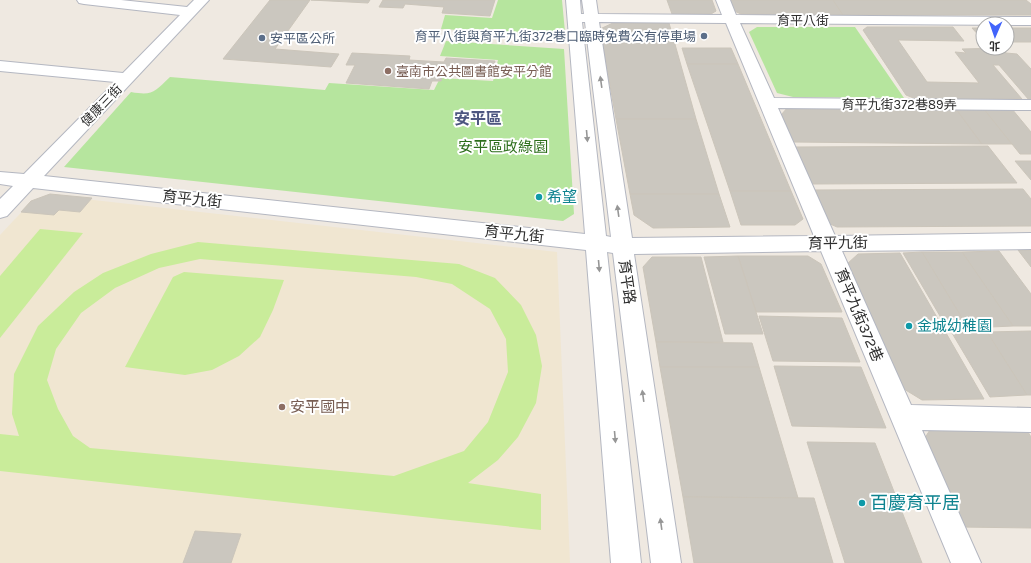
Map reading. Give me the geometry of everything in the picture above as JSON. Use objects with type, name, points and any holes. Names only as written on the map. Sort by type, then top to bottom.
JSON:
[{"type":"street","points":[[84,0],[197,6]]},
{"type":"street","name":"健康三街","points":[[0,211],[197,6]]},
{"type":"street","name":"育平八街","points":[[582,9],[727,10],[1031,21]]},
{"type":"street","name":"育平路","points":[[582,9],[596,243],[626,563]]},
{"type":"street","name":"育平路","points":[[582,9],[622,246],[666,563]]},
{"type":"street","name":"育平九街372巷","points":[[727,10],[966,563]]},
{"type":"street","points":[[0,66],[127,78]]},
{"type":"street","name":"育平九街372巷89弄","points":[[768,103],[1031,105]]},
{"type":"street","name":"育平九街","points":[[0,178],[622,246],[1031,241]]},
{"type":"street","points":[[903,417],[1031,420]]},
{"type":"shaded area","name":"安平國中","points":[[49,195],[557,252],[570,563],[0,563],[0,235],[31,202]]},
{"type":"green space","points":[[498,0],[562,0],[565,32],[556,35],[441,29],[445,15],[492,18]]},
{"type":"green space","points":[[757,27],[855,27],[904,98],[793,97],[777,93],[749,32]]},
{"type":"green space","name":"安平區政綠園","points":[[446,41],[564,49],[574,214],[563,221],[64,167],[131,92],[153,92],[170,77],[325,90],[329,83],[434,90],[440,78],[493,81],[498,60],[440,56]]},
{"type":"green space","points":[[40,229],[83,233],[0,338],[0,276]]},
{"type":"green space","points":[[198,242],[459,264],[495,278],[521,305],[536,335],[542,366],[536,403],[518,437],[498,460],[468,483],[541,494],[541,530],[0,471],[0,434],[19,436],[12,414],[14,374],[38,326],[74,292],[103,273],[151,254]],"holes":[[[200,259],[416,277],[452,284],[490,309],[506,339],[508,372],[488,422],[464,451],[394,476],[90,448],[73,436],[58,409],[47,380],[56,349],[81,313],[115,288],[159,268]]]},
{"type":"green space","points":[[184,272],[284,280],[273,310],[260,337],[239,356],[212,370],[185,375],[125,367],[173,277]]},
{"type":"building","name":"安平區公所","points":[[270,0],[310,0],[275,49],[339,54],[331,67],[223,59]]},
{"type":"building","name":"安平區公所","points":[[311,0],[370,0],[368,3]]},
{"type":"building","points":[[383,0],[495,0],[490,16],[442,13],[444,7],[405,4],[403,8],[379,7]]},
{"type":"building","points":[[667,0],[712,0],[716,11],[711,14],[672,14]]},
{"type":"building","points":[[727,0],[833,0],[843,15],[741,14],[732,10]]},
{"type":"building","points":[[833,0],[1026,0],[1031,4],[1031,15],[843,15]]},
{"type":"building","points":[[613,23],[669,23],[696,119],[616,119],[600,29]]},
{"type":"building","points":[[867,27],[953,27],[964,41],[898,40],[927,82],[979,83],[955,52],[966,53],[962,49],[975,49],[975,56],[1015,56],[1015,54],[1017,54],[1031,69],[1031,100],[1029,100],[999,65],[993,65],[1022,99],[916,99],[906,95],[863,30]]},
{"type":"building","points":[[1015,28],[1031,28],[1031,42],[1015,42]]},
{"type":"building","points":[[682,48],[731,48],[738,64],[687,64]]},
{"type":"building","points":[[352,53],[410,56],[409,60],[444,62],[446,58],[495,61],[491,78],[443,75],[441,81],[432,81],[429,89],[346,83],[355,65],[346,65]]},
{"type":"building","points":[[687,64],[738,64],[791,191],[730,191]]},
{"type":"building","points":[[788,107],[956,109],[982,144],[793,142],[781,115]]},
{"type":"building","points":[[956,109],[984,109],[1012,144],[982,144]]},
{"type":"building","points":[[984,109],[1012,109],[1031,132],[1031,154],[1020,154]]},
{"type":"building","points":[[616,119],[696,119],[719,194],[630,194]]},
{"type":"building","points":[[988,146],[1017,183],[812,184],[795,147]]},
{"type":"building","points":[[1015,161],[1031,161],[1031,180]]},
{"type":"building","points":[[1023,189],[1031,199],[1031,226],[837,227],[828,223],[812,190]]},
{"type":"building","points":[[730,191],[791,191],[803,219],[795,225],[741,225]]},
{"type":"building","points":[[50,194],[92,198],[80,212],[59,210],[54,215],[21,212],[31,201]]},
{"type":"building","points":[[630,194],[719,194],[730,227],[653,228],[634,215]]},
{"type":"building","points":[[1018,250],[1031,250],[1031,267]]},
{"type":"building","points":[[999,251],[1031,294],[1031,326],[1013,326],[962,252]]},
{"type":"building","points":[[922,252],[962,252],[1013,326],[968,328]]},
{"type":"building","points":[[922,252],[968,328],[947,328],[903,253]]},
{"type":"building","name":"金城幼稚園","points":[[900,253],[984,399],[922,400],[904,389],[847,264],[858,254]]},
{"type":"building","points":[[738,256],[808,256],[821,264],[842,312],[756,312]]},
{"type":"building","points":[[738,256],[763,334],[725,334],[704,257]]},
{"type":"building","points":[[652,257],[701,257],[723,342],[656,342],[643,267]]},
{"type":"building","points":[[759,316],[842,318],[860,362],[773,361]]},
{"type":"building","points":[[1031,331],[1031,395],[1027,395],[987,332]]},
{"type":"building","points":[[987,332],[1027,395],[990,397],[952,333]]},
{"type":"building","points":[[656,342],[752,343],[759,367],[660,367]]},
{"type":"building","points":[[774,366],[861,367],[886,428],[792,426]]},
{"type":"building","points":[[660,367],[759,367],[798,498],[683,497]]},
{"type":"building","points":[[933,425],[1025,427],[1031,437],[1031,528],[960,527],[923,441]]},
{"type":"building","name":"百慶育平居","points":[[807,442],[875,443],[922,563],[845,563]]},
{"type":"building","points":[[683,497],[814,498],[833,563],[694,563]]},
{"type":"building","points":[[195,531],[241,534],[231,563],[183,563]]},
{"type":"place","name":"育平八街與育平九街372巷口臨時免費公有停車場","points":[[704,36]]},
{"type":"place","name":"安平區公所","points":[[262,38]]},
{"type":"place","name":"臺南市公共圖書館安平分館","points":[[388,71]]},
{"type":"place","name":"希望","points":[[539,197]]},
{"type":"place","name":"金城幼稚園","points":[[909,326]]},
{"type":"place","name":"安平國中","points":[[282,407]]},
{"type":"place","name":"百慶育平居","points":[[862,503]]},
{"type":"district","name":"安平區","points":[[478,118]]}]
